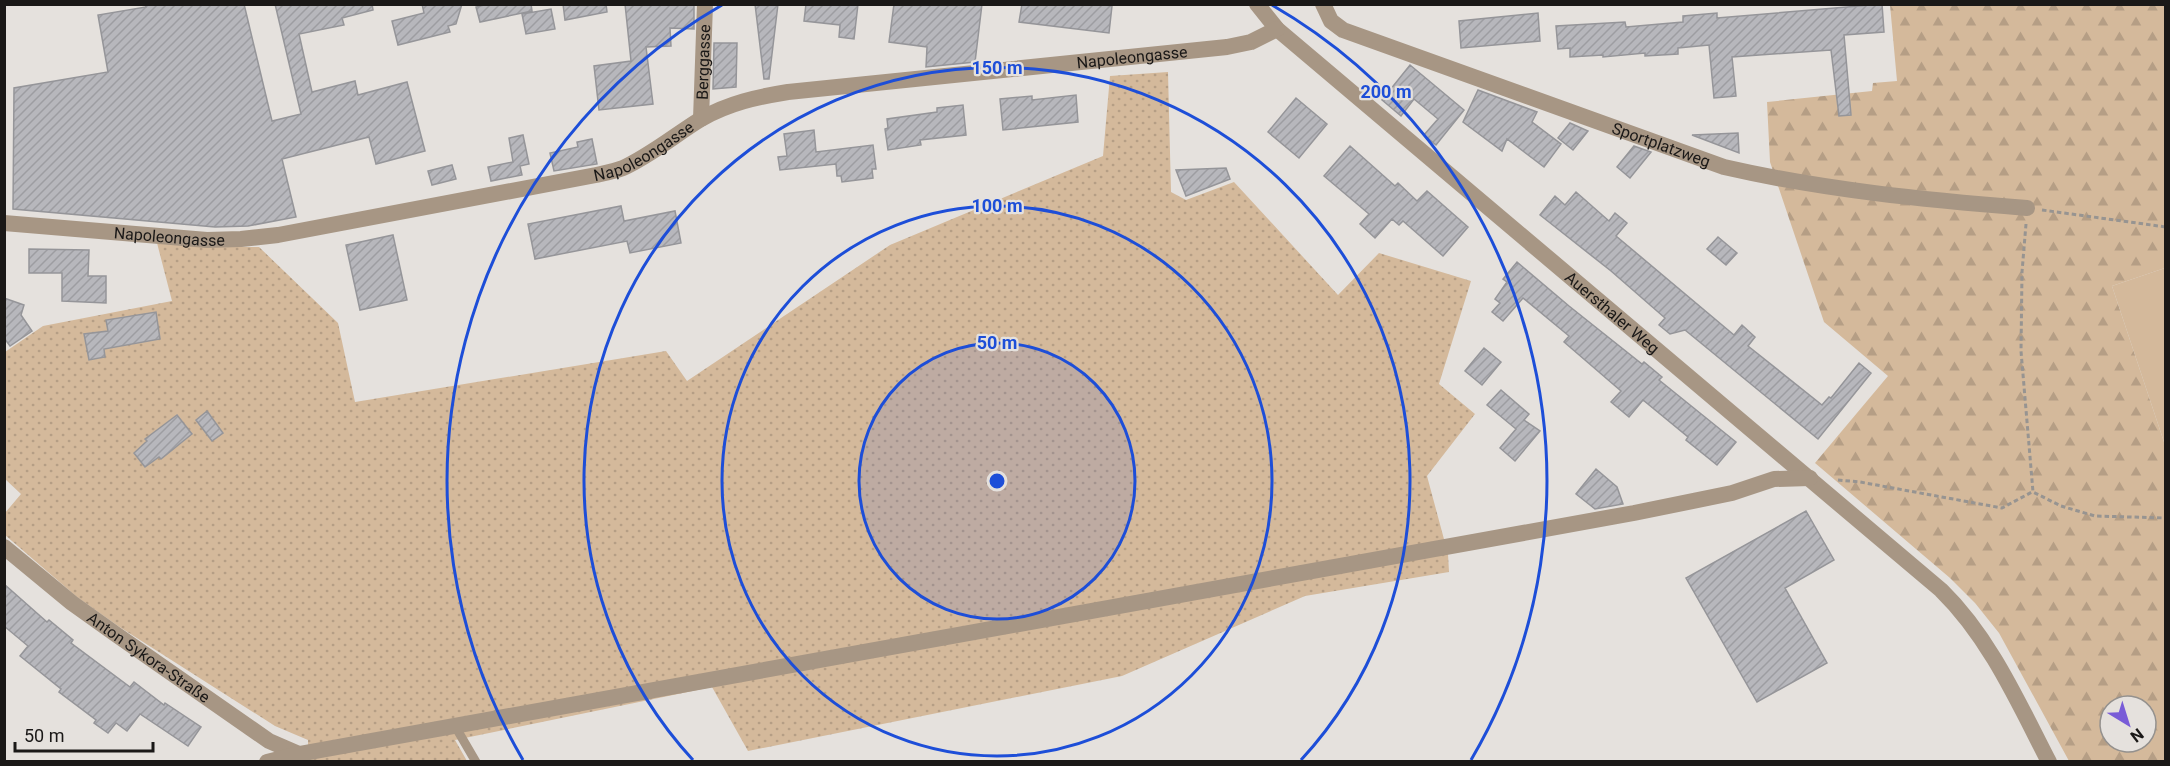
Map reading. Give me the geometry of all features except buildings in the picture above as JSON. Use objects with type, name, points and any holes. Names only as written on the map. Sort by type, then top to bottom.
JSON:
[{"type":"street","name":"Berggasse","points":[[702,119],[705,4]]},
{"type":"street","name":"Auersthaler Weg","points":[[1257,4],[1277,29],[1941,590],[1970,620],[2001,669],[2049,762]]},
{"type":"street","name":"Sportplatzweg","points":[[1323,4],[1331,21],[1343,30],[1724,167],[1770,178],[1916,199],[2027,208]]},
{"type":"street","name":"Napoleongasse","points":[[4,223],[207,240],[278,235],[621,169],[702,119],[729,106],[756,98],[1227,47],[1251,42],[1277,29]]},
{"type":"street","points":[[267,762],[299,754],[1634,513],[1732,493],[1774,479],[1810,478]]},
{"type":"street","name":"Anton Sykora-Straße","points":[[4,547],[72,603],[114,633],[269,741],[299,754]]},
{"type":"lane","points":[[455,726],[476,762]]},
{"type":"path","points":[[2033,492],[2021,351],[2022,272],[2027,208],[2166,227]]},
{"type":"path","points":[[1810,478],[1860,482],[2002,508],[2033,492]]},
{"type":"path","points":[[2033,492],[2061,506],[2095,516],[2166,518]]},
{"type":"green space","points":[[1890,5],[2165,5],[2165,268],[2112,286],[2165,445],[2165,761],[2069,761],[1999,633],[1975,603],[1950,578],[1815,463],[1888,376],[1824,322],[1770,162],[1767,102],[1872,91],[1873,83],[1897,81]]},
{"type":"green space","points":[[1168,72],[1171,192],[1186,200],[1234,182],[1338,295],[1379,253],[1471,281],[1439,384],[1475,414],[1427,476],[1448,554],[1449,572],[1305,596],[1122,676],[748,751],[712,687],[455,740],[467,761],[308,761],[308,740],[275,726],[118,626],[77,597],[5,535],[5,513],[21,494],[5,479],[5,352],[43,326],[172,301],[157,243],[206,247],[259,247],[338,323],[355,402],[666,351],[687,381],[890,245],[1103,156],[1110,76]]},
{"type":"green space","points":[[2166,268],[2165,445],[2112,286]]}]
